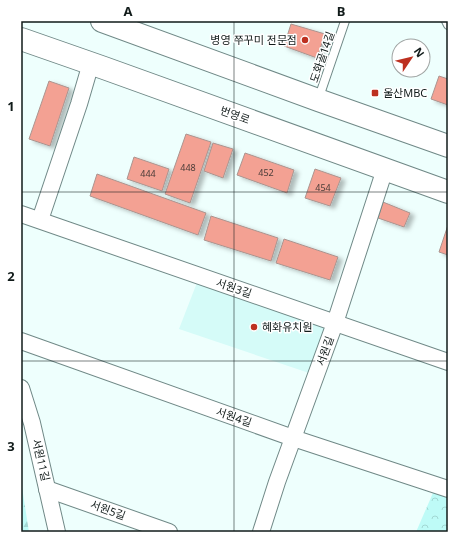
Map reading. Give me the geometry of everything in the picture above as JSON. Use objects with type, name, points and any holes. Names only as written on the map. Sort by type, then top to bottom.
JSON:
[{"type":"main road","points":[[102,21],[448,146]]},
{"type":"main road","name":"번영로","points":[[21,39],[448,192]]},
{"type":"street","points":[[40,220],[79,104],[91,63]]},
{"type":"street","name":"서원길","points":[[261,532],[277,482],[335,323],[385,169]]},
{"type":"street","name":"서원3길","points":[[21,214],[448,362]]},
{"type":"street","name":"서원4길","points":[[21,342],[294,438],[448,489]]},
{"type":"street","name":"서원11길","points":[[21,388],[32,423],[57,532]]},
{"type":"street","name":"서원5길","points":[[47,489],[169,532]]},
{"type":"lane","name":"도화골14길","points":[[318,100],[345,21]]},
{"type":"lane","points":[[446,21],[448,25]]},
{"type":"shaded area","name":"혜화유치원","points":[[198,280],[328,325],[312,374],[179,329]]},
{"type":"green space","points":[[21,481],[29,532],[21,532]]},
{"type":"green space","points":[[436,486],[448,491],[448,532],[416,532]]},
{"type":"building","name":"병영 쭈꾸미 전문점","points":[[291,24],[325,34],[317,58],[284,46]]},
{"type":"building","points":[[439,76],[448,79],[448,105],[431,99]]},
{"type":"building","points":[[49,81],[69,88],[50,146],[29,139]]},
{"type":"building","points":[[186,134],[211,142],[190,203],[165,194]]},
{"type":"building","points":[[213,143],[233,149],[223,178],[204,171]]},
{"type":"building","points":[[245,153],[294,170],[287,193],[237,175]]},
{"type":"building","points":[[134,157],[169,169],[162,191],[127,179]]},
{"type":"building","points":[[315,169],[341,178],[330,206],[305,198]]},
{"type":"building","points":[[97,174],[206,213],[198,235],[90,196]]},
{"type":"building","points":[[383,202],[410,213],[404,227],[378,218]]},
{"type":"building","points":[[211,216],[278,238],[271,261],[204,240]]},
{"type":"building","points":[[448,225],[448,255],[439,252]]},
{"type":"building","points":[[284,239],[338,257],[330,280],[276,263]]},
{"type":"place","name":"병영 쭈꾸미 전문점","points":[[305,40]]},
{"type":"place","name":"울산MBC","points":[[375,93]]},
{"type":"place","name":"혜화유치원","points":[[254,327]]}]
